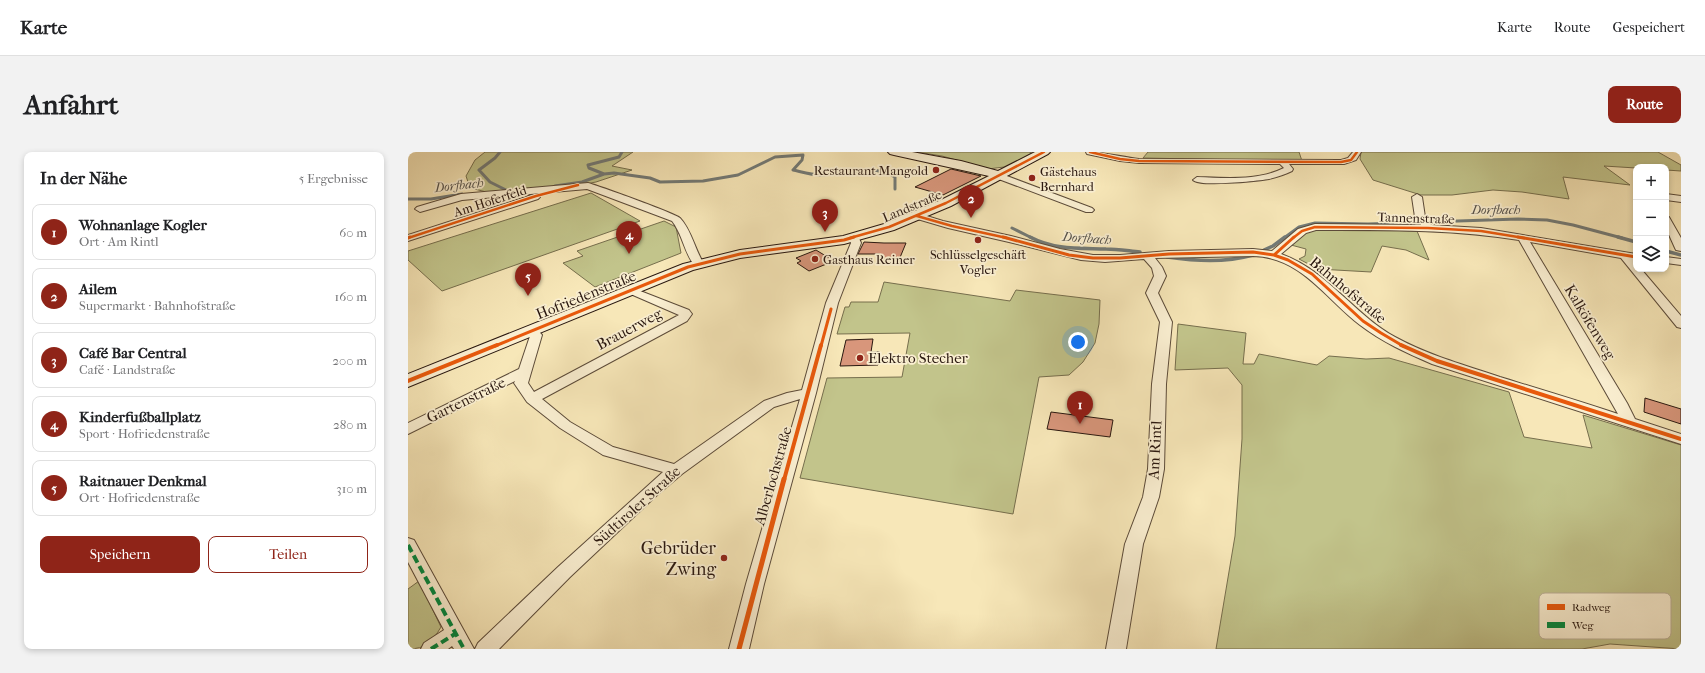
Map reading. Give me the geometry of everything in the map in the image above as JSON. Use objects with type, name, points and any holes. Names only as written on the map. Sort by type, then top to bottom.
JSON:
[{"type":"main road","points":[[894,152],[961,165],[991,172],[999,176]]},
{"type":"main road","name":"Landstraße","points":[[778,249],[854,238],[884,229],[917,216],[1044,152]]},
{"type":"main road","name":"Hofriedenstraße","points":[[408,381],[630,290],[698,264],[740,254],[778,249]]},
{"type":"street","points":[[1090,152],[1120,159],[1139,161],[1283,162],[1350,161],[1354,158],[1357,152]]},
{"type":"street","points":[[1197,180],[1227,180],[1274,175],[1288,169],[1283,162]]},
{"type":"street","points":[[999,176],[1089,210]]},
{"type":"street","points":[[578,185],[588,186],[675,219],[683,227],[691,252],[698,264]]},
{"type":"street","name":"Am Hoferfeld","points":[[420,209],[461,197],[578,185]]},
{"type":"street","name":"Am Hoferfeld","points":[[408,238],[536,196],[578,185]]},
{"type":"street","points":[[1417,197],[1420,217],[1425,224]]},
{"type":"street","points":[[1669,197],[1681,199]]},
{"type":"street","name":"Bahnhofstraße","points":[[917,216],[1062,254],[1104,259],[1187,253],[1253,253],[1274,255],[1289,260],[1309,271],[1362,320],[1381,334],[1407,348],[1437,361],[1681,439]]},
{"type":"street","name":"Tannenstraße","points":[[1274,255],[1288,241],[1302,231],[1315,227],[1425,224],[1481,231],[1630,256]]},
{"type":"street","points":[[1669,224],[1680,248]]},
{"type":"street","name":"Alberlochstraße","points":[[739,649],[832,303],[856,243],[854,238]]},
{"type":"street","name":"Kalköfenweg","points":[[1523,239],[1620,403],[1629,422]]},
{"type":"street","points":[[1630,256],[1681,324]]},
{"type":"street","name":"Am Rintl","points":[[1116,649],[1134,544],[1151,497],[1156,469],[1159,384],[1166,322],[1152,293],[1160,276],[1157,267],[1148,257]]},
{"type":"street","points":[[1669,260],[1681,262]]},
{"type":"street","name":"Brauerweg","points":[[532,399],[661,331],[683,318],[686,314],[630,290]]},
{"type":"street","points":[[531,330],[536,334],[527,366],[523,372],[521,383],[532,399],[565,425],[608,451],[676,470]]},
{"type":"street","name":"Gartenstraße","points":[[408,429],[523,372]]},
{"type":"street","name":"Südtiroler Straße","points":[[485,649],[570,566],[676,470],[769,404],[792,396],[809,393]]},
{"type":"street","points":[[408,545],[460,642],[431,649]]},
{"type":"green space","points":[[485,152],[633,152],[612,166],[632,170],[596,182],[525,195],[495,194],[470,188],[466,176],[475,160]]},
{"type":"green space","points":[[917,152],[1032,153],[1004,167],[988,169],[942,156]]},
{"type":"green space","points":[[1148,152],[1299,152],[1302,161],[1143,158]]},
{"type":"green space","points":[[1361,152],[1658,152],[1681,165],[1681,171],[1669,170],[1669,164],[1633,164],[1633,168],[1604,166],[1630,185],[1563,177],[1569,199],[1522,192],[1493,190],[1452,195],[1421,195],[1373,180],[1360,159]]},
{"type":"green space","points":[[591,193],[640,221],[442,291],[408,260],[408,251]]},
{"type":"green space","points":[[664,221],[676,227],[681,253],[595,287],[563,263],[583,256],[577,251]]},
{"type":"green space","points":[[1340,229],[1417,231],[1429,260],[1406,250],[1382,246],[1371,272],[1318,269],[1299,259],[1305,256],[1306,249],[1291,245],[1299,235],[1313,230]]},
{"type":"green space","points":[[884,282],[1010,301],[1016,290],[1100,300],[1099,324],[1095,343],[1083,362],[1069,375],[1039,377],[1013,514],[800,478],[827,378],[902,377],[910,333],[837,334],[845,307],[849,307],[851,302],[878,302]]},
{"type":"green space","points":[[1178,324],[1246,333],[1243,364],[1254,364],[1259,354],[1317,365],[1329,356],[1366,359],[1389,358],[1509,392],[1524,437],[1592,448],[1583,415],[1681,445],[1681,649],[1610,644],[1582,649],[1216,649],[1235,536],[1242,439],[1242,385],[1228,368],[1175,370]]},
{"type":"green space","points":[[419,581],[441,627],[435,637],[428,644],[419,648],[408,649],[408,589]]},
{"type":"building","points":[[951,169],[981,176],[943,195],[915,187]]},
{"type":"building","points":[[864,242],[906,243],[899,260],[881,259],[882,257],[879,257],[880,254],[858,254]]},
{"type":"building","name":"Gasthaus Reiner","points":[[816,250],[834,261],[809,271],[797,263],[801,261],[796,258]]},
{"type":"building","name":"Elektro Stecher","points":[[873,339],[871,352],[880,352],[878,365],[840,366],[846,340]]},
{"type":"building","points":[[1645,398],[1681,409],[1681,424],[1644,412]]},
{"type":"building","points":[[1051,412],[1113,420],[1110,437],[1047,429]]},
{"type":"waterway","points":[[500,152],[495,158],[479,170],[490,182],[508,191]]},
{"type":"waterway","points":[[604,174],[589,168],[588,165],[619,157],[622,152]]},
{"type":"waterway","name":"Dorfbach","points":[[604,174],[614,173],[650,178],[660,182],[703,181],[738,175],[775,157],[803,155],[802,160],[793,170],[821,175],[868,170],[877,171],[895,177],[895,189]]},
{"type":"waterway","name":"Dorfbach","points":[[555,186],[582,182],[604,174]]},
{"type":"waterway","name":"Dorfbach","points":[[408,199],[431,199],[462,194]]},
{"type":"waterway","name":"Dorfbach","points":[[1284,238],[1299,227],[1315,223],[1368,224],[1518,219],[1547,220],[1573,225],[1622,238]]},
{"type":"waterway","name":"Dorfbach","points":[[1012,228],[1030,237]]},
{"type":"waterway","name":"Dorfbach","points":[[1030,237],[1058,246],[1140,252]]},
{"type":"waterway","name":"Dorfbach","points":[[1264,250],[1273,246],[1285,237]]},
{"type":"waterway","name":"Dorfbach","points":[[1618,237],[1633,241]]},
{"type":"waterway","name":"Dorfbach","points":[[1669,252],[1681,255]]},
{"type":"waterway","name":"Dorfbach","points":[[1167,257],[1189,260],[1221,260],[1242,258],[1253,255]]},
{"type":"marked path","points":[[408,545],[464,649]]},
{"type":"marked path","points":[[431,649],[455,634]]},
{"type":"cycle path","points":[[408,381],[688,267],[740,254],[844,240],[889,227],[946,203],[1044,152]]},
{"type":"cycle path","points":[[1090,152],[1120,159],[1139,161],[1341,162],[1351,160],[1357,152]]},
{"type":"cycle path","points":[[408,238],[536,196],[578,185]]},
{"type":"cycle path","points":[[917,216],[940,223],[1081,257],[1105,259],[1162,254],[1253,252],[1274,255],[1288,260],[1312,274],[1363,321],[1390,339],[1418,353],[1437,361],[1681,439]]},
{"type":"cycle path","points":[[1274,255],[1302,231],[1315,227],[1333,227],[1428,228],[1481,231],[1633,256]]},
{"type":"cycle path","points":[[739,649],[755,584],[831,309]]},
{"type":"place","name":"Restaurant Mangold","points":[[936,170]]},
{"type":"place","name":"Gästehaus Bernhard","points":[[1032,178]]},
{"type":"place","name":"Ailem","points":[[971,218]]},
{"type":"place","name":"Café Bar Central","points":[[825,232]]},
{"type":"place","name":"Schlüsselgeschäft Vogler","points":[[978,240]]},
{"type":"place","name":"Kinderfußballplatz","points":[[629,254]]},
{"type":"place","name":"Gasthaus Reiner","points":[[815,259]]},
{"type":"place","name":"Raitnauer Denkmal","points":[[528,296]]},
{"type":"place","name":"Elektro Stecher","points":[[860,358]]},
{"type":"place","name":"Wohnanlage Kogler","points":[[1080,424]]},
{"type":"place","name":"Gebrüder Zwing","points":[[724,558]]}]
